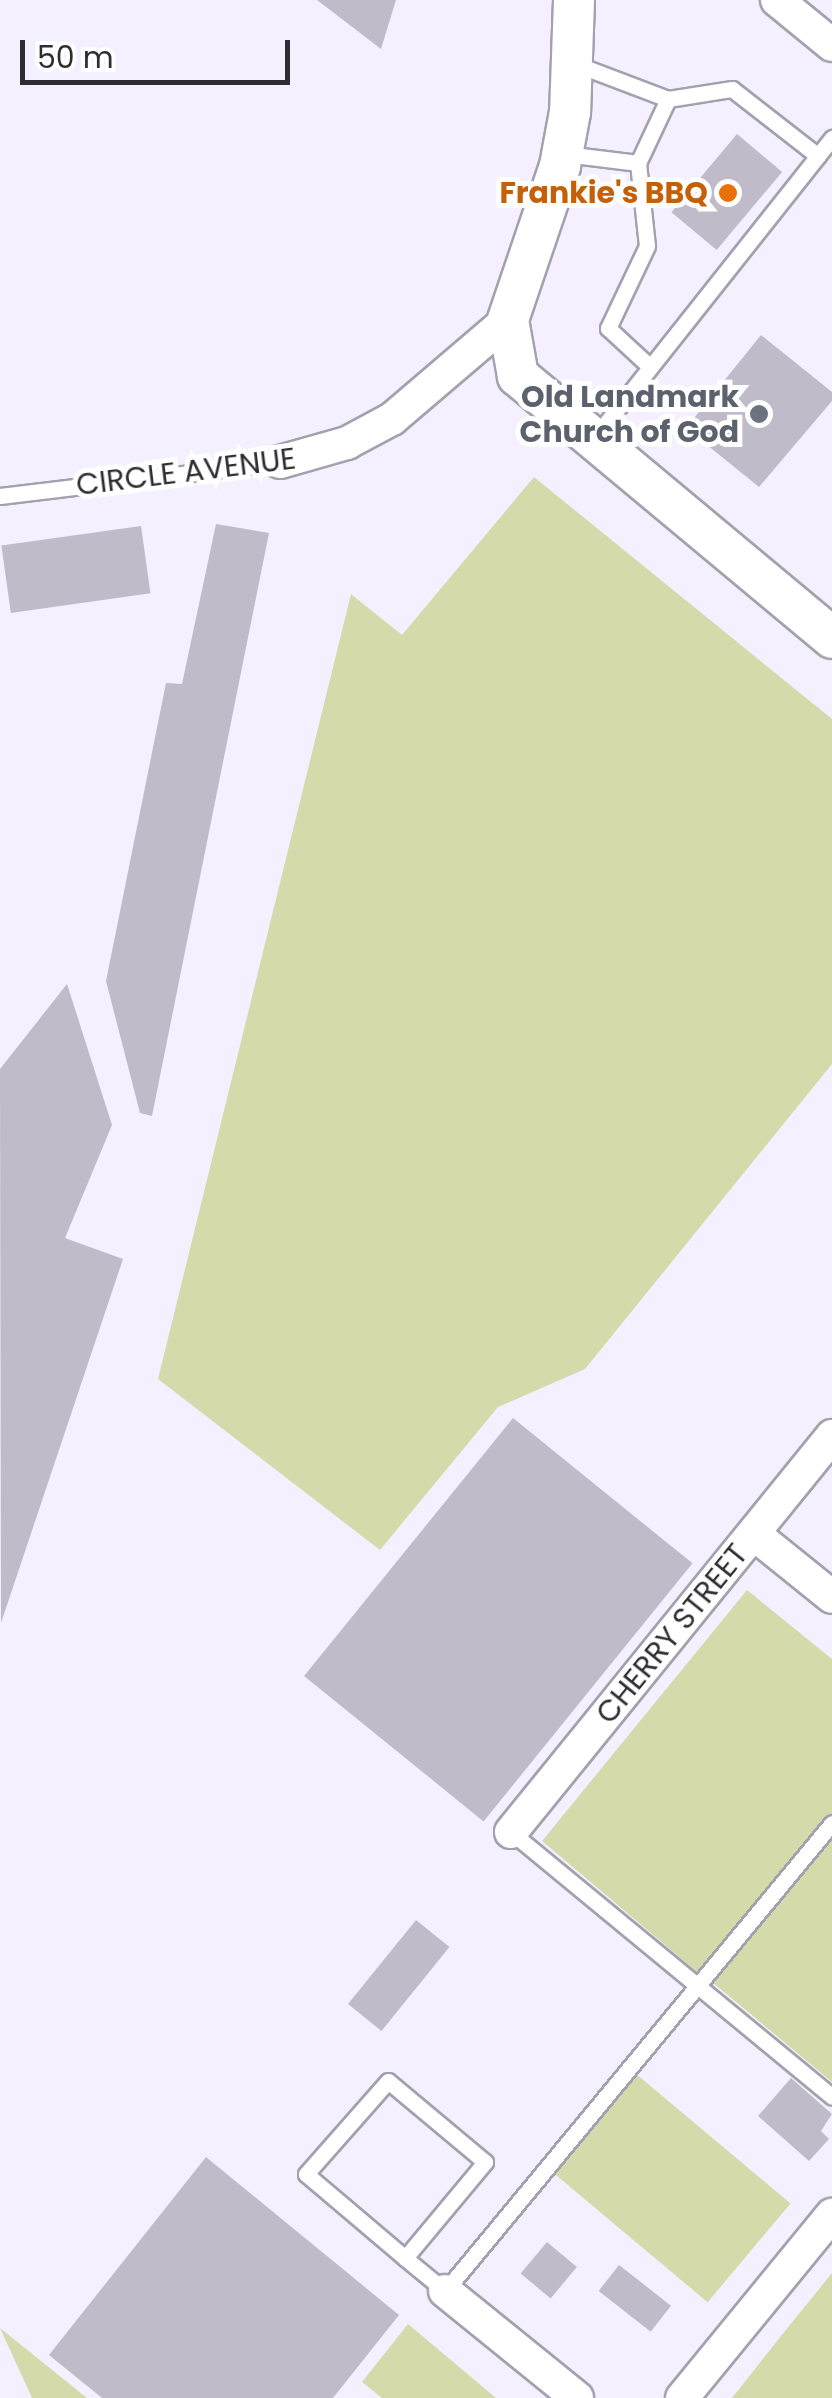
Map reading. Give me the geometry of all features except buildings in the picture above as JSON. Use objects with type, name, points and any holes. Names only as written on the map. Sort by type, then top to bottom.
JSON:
[{"type":"street","points":[[574,0],[562,154],[508,320],[518,376],[591,443],[832,638]]},
{"type":"street","points":[[777,0],[827,31]]},
{"type":"street","name":"CIRCLE AVENUE","points":[[280,462],[347,443],[392,419],[508,320]]},
{"type":"street","name":"CHERRY STREET","points":[[511,1832],[832,1436]]},
{"type":"street","points":[[754,1534],[832,1597]]},
{"type":"street","points":[[682,2398],[832,2215]]},
{"type":"street","points":[[445,2291],[576,2398]]},
{"type":"lane","points":[[572,62],[668,98],[732,90],[818,156]]},
{"type":"lane","points":[[649,366],[608,328],[647,246],[638,162],[668,98]]},
{"type":"lane","points":[[591,443],[832,138]]},
{"type":"lane","points":[[562,154],[638,162]]},
{"type":"lane","name":"CIRCLE AVENUE","points":[[0,496],[280,462]]},
{"type":"lane","points":[[405,2258],[484,2162],[388,2080],[306,2174],[405,2258],[445,2291],[832,1823]]},
{"type":"lane","points":[[511,1832],[832,2097]]},
{"type":"green space","points":[[534,477],[832,719],[832,1064],[585,1369],[498,1407],[380,1550],[158,1379],[351,594],[402,635]]},
{"type":"green space","points":[[747,1590],[832,1659],[832,2082],[712,1982],[765,1919],[750,1908],[697,1972],[542,1841]]},
{"type":"green space","points":[[635,2073],[791,2203],[708,2302],[552,2172]]},
{"type":"green space","points":[[832,2273],[832,2398],[732,2398],[781,2336]]},
{"type":"green space","points":[[408,2324],[496,2398],[382,2398],[362,2382]]},
{"type":"green space","points":[[0,2328],[87,2398],[32,2398]]},
{"type":"place","name":"Frankie's BBQ","points":[[728,193]]},
{"type":"place","name":"Old Landmark Church of God","points":[[759,414]]}]
